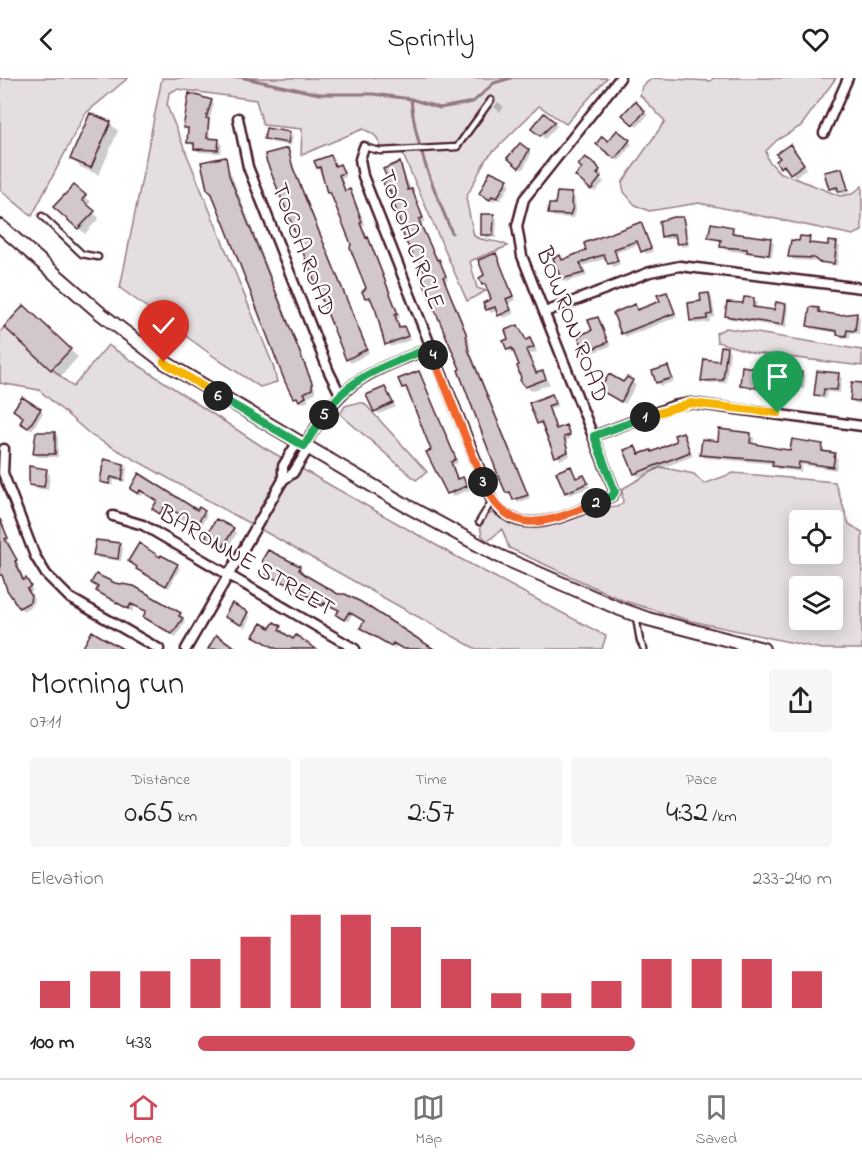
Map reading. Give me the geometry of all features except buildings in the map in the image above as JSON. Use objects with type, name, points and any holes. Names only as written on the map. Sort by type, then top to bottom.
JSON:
[{"type":"main road","points":[[0,226],[140,345],[189,378],[472,543],[636,615],[755,648]]},
{"type":"street","name":"BOWRON ROAD","points":[[492,501],[510,517],[532,523],[552,520],[612,496],[614,488],[519,246],[517,226],[521,208],[529,190],[620,78]]},
{"type":"street","points":[[824,133],[848,78]]},
{"type":"street","name":"TOCOA ROAD","points":[[238,118],[248,167],[328,372],[340,394]]},
{"type":"street","name":"TOCOA CIRCLE","points":[[364,147],[360,159],[363,176],[430,348]]},
{"type":"street","points":[[545,312],[650,272],[680,266],[862,288]]},
{"type":"street","points":[[186,649],[283,480],[283,466],[303,446],[340,394],[373,371],[430,348],[492,501]]},
{"type":"street","points":[[594,436],[673,406],[691,403],[862,426]]},
{"type":"street","points":[[4,449],[3,473],[35,556],[46,574],[70,598],[159,649]]},
{"type":"street","name":"BARONNE STREET","points":[[114,516],[143,525],[356,649]]},
{"type":"lane","points":[[364,147],[380,151],[457,147],[491,100]]},
{"type":"lane","points":[[42,216],[82,254],[98,257]]},
{"type":"lane","points":[[479,522],[492,501]]},
{"type":"lane","points":[[636,615],[640,641],[644,649]]},
{"type":"shaded area","points":[[0,78],[128,78],[85,114],[32,216],[0,190]]},
{"type":"shaded area","points":[[162,78],[607,78],[566,124],[539,106],[486,159],[466,198],[474,236],[508,246],[470,261],[477,288],[486,291],[467,301],[401,150],[381,151],[376,137],[363,129],[301,155],[302,129],[263,125],[256,100],[177,89],[169,93],[167,106],[273,365],[277,382],[260,387],[220,361],[120,288]]},
{"type":"shaded area","points":[[653,78],[711,81],[713,78],[836,78],[801,126],[777,140],[766,151],[768,160],[779,172],[840,196],[852,194],[862,186],[862,231],[853,235],[699,203],[649,211],[635,205],[624,192],[622,183],[665,121],[640,95],[642,86]]},
{"type":"shaded area","points":[[4,327],[73,387],[108,345],[263,447],[457,557],[606,636],[602,649],[476,649],[92,436],[39,390],[0,383],[0,332]]},
{"type":"shaded area","points":[[726,328],[862,350],[862,366],[754,353],[717,342],[716,333]]},
{"type":"shaded area","points":[[364,403],[427,472],[416,480],[340,414],[345,406]]},
{"type":"shaded area","points":[[660,467],[694,474],[704,484],[733,473],[835,482],[849,524],[862,532],[862,649],[822,649],[691,621],[624,601],[509,548],[502,529],[488,541],[482,536],[480,526],[486,516],[492,513],[515,523],[536,526],[557,523],[599,508],[617,507],[623,502],[622,489]]},
{"type":"waterway","points":[[244,78],[319,94],[373,94],[411,99],[440,108],[473,102],[494,83],[511,78]]},
{"type":"waterway","points":[[411,99],[421,150],[452,233]]},
{"type":"route","points":[[164,362],[304,446],[331,404],[362,376],[430,348],[492,501],[510,517],[525,523],[542,523],[552,520],[614,495],[614,488],[594,436],[673,406],[691,403],[707,403],[778,413]]}]
